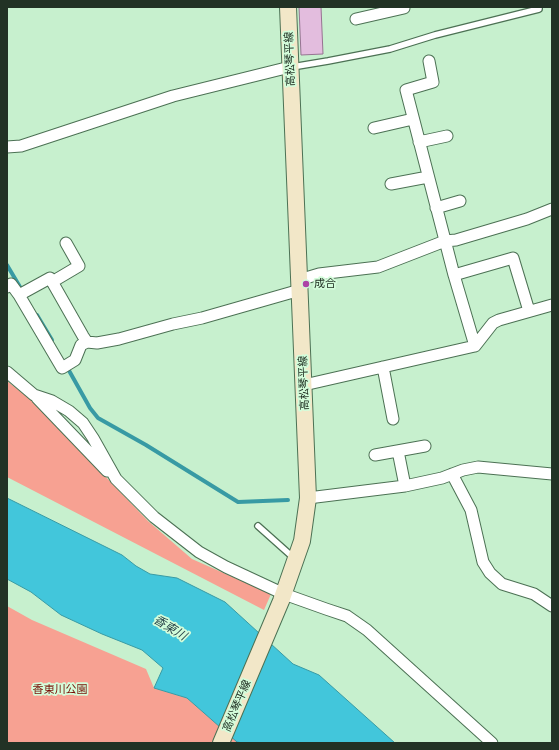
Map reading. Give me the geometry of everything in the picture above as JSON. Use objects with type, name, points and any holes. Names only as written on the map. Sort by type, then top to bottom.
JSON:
[{"type":"main road","name":"高松琴平線","points":[[221,743],[282,598],[302,541],[308,498],[288,7]]},
{"type":"street","points":[[356,19],[366,12],[404,8]]},
{"type":"street","points":[[429,61],[434,82],[406,90],[445,242],[475,346]]},
{"type":"street","points":[[7,147],[21,146],[173,96],[290,67]]},
{"type":"street","points":[[374,128],[413,118]]},
{"type":"street","points":[[419,142],[447,136]]},
{"type":"street","points":[[391,184],[428,177]]},
{"type":"street","points":[[436,208],[460,201]]},
{"type":"street","points":[[8,283],[22,294],[62,368],[74,360],[81,345],[87,342],[97,343],[119,339],[173,324],[202,318],[299,285],[319,274],[378,267],[445,242],[527,219],[552,210]]},
{"type":"street","points":[[52,282],[79,266],[66,243]]},
{"type":"street","points":[[454,275],[513,258],[529,311]]},
{"type":"street","points":[[22,294],[50,278],[87,342]]},
{"type":"street","points":[[304,385],[475,346],[493,324],[499,320],[552,304]]},
{"type":"street","points":[[383,367],[393,419]]},
{"type":"street","points":[[7,372],[34,394],[154,518],[199,552],[282,598],[347,616],[367,630],[492,743]]},
{"type":"street","points":[[34,394],[69,411],[84,423],[116,479]]},
{"type":"street","points":[[375,455],[426,446]]},
{"type":"street","points":[[398,451],[406,486]]},
{"type":"street","points":[[308,498],[406,486],[442,478],[463,470],[478,467],[552,474]]},
{"type":"street","points":[[452,474],[471,510],[483,562],[490,573],[502,584],[534,594],[552,606]]},
{"type":"lane","points":[[290,67],[390,48],[435,35],[540,9],[539,7]]},
{"type":"lane","points":[[258,526],[295,560]]},
{"type":"green space","points":[[7,381],[35,403],[148,521],[192,559],[271,594],[264,610],[7,477]]},
{"type":"green space","name":"香東川公園","points":[[7,606],[32,620],[146,669],[154,688],[187,698],[239,743],[7,743]]},
{"type":"water","name":"香東川","points":[[7,498],[122,555],[136,566],[150,574],[177,578],[225,602],[293,664],[319,675],[395,743],[237,742],[187,698],[154,688],[163,668],[142,650],[61,615],[31,592],[7,579]]},
{"type":"building","points":[[299,7],[321,7],[323,54],[301,55]]},
{"type":"waterway","points":[[7,265],[23,292]]},
{"type":"waterway","points":[[37,315],[52,340]]},
{"type":"waterway","points":[[67,367],[90,408],[98,418],[146,445],[238,502],[288,500]]},
{"type":"place","name":"成合","points":[[306,284]]}]
